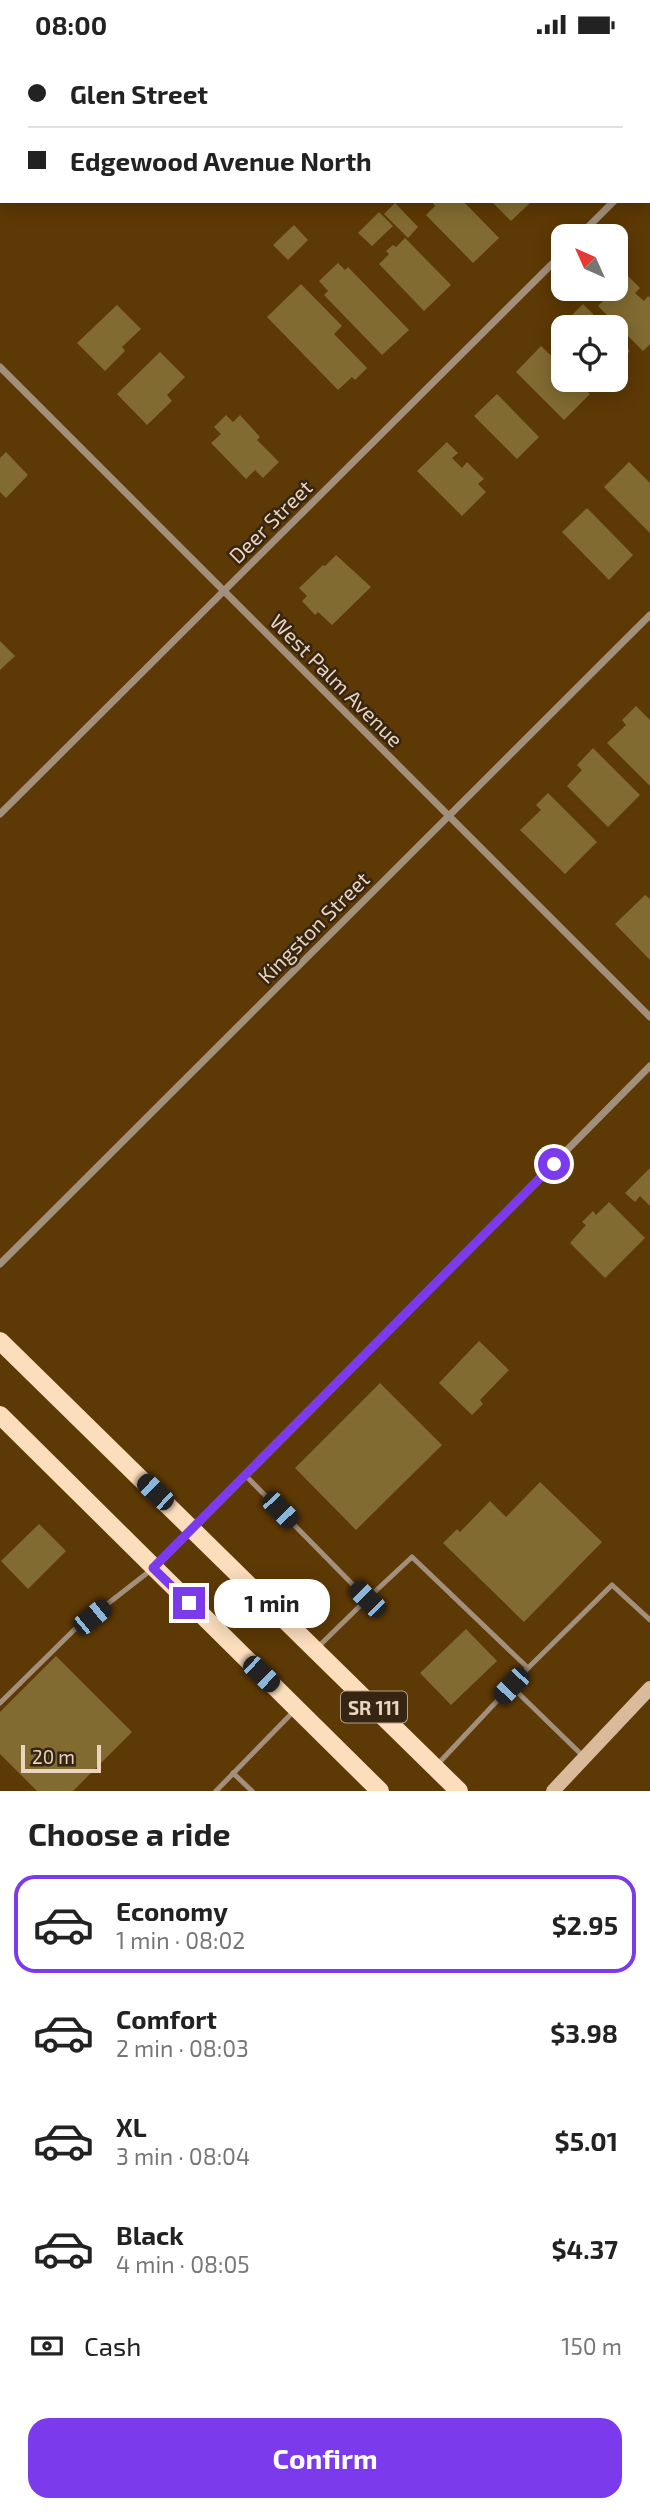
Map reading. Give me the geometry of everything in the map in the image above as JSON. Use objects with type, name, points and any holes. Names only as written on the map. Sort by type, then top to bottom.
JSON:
[{"type":"main road","name":"SR 111","points":[[0,1341],[459,1791]]},
{"type":"main road","name":"SR 111","points":[[0,1415],[380,1791]]},
{"type":"main road","points":[[553,1791],[650,1688]]},
{"type":"street","points":[[591,224],[612,203]]},
{"type":"street","name":"Deer Street","points":[[0,814],[551,265]]},
{"type":"street","name":"West Palm Avenue","points":[[0,367],[650,1017]]},
{"type":"street","name":"Kingston Street","points":[[0,1264],[650,615]]},
{"type":"street","points":[[153,1568],[650,1066]]},
{"type":"lane","points":[[245,1475],[367,1599]]},
{"type":"lane","points":[[316,1650],[412,1557],[528,1668]]},
{"type":"lane","points":[[0,1703],[74,1630],[153,1568]]},
{"type":"lane","points":[[435,1767],[528,1668],[612,1585],[650,1620]]},
{"type":"lane","points":[[511,1686],[584,1758]]},
{"type":"lane","points":[[216,1791],[296,1709]]},
{"type":"lane","points":[[233,1773],[252,1791]]},
{"type":"building","points":[[395,203],[418,227],[408,238],[384,214]]},
{"type":"building","points":[[433,203],[465,203],[499,238],[473,263],[426,215],[435,206]]},
{"type":"building","points":[[493,203],[530,203],[511,221]]},
{"type":"building","points":[[379,212],[393,226],[372,246],[358,233]]},
{"type":"building","points":[[294,225],[308,240],[288,260],[273,245]]},
{"type":"building","points":[[405,238],[451,285],[424,311],[379,264],[389,254],[386,251],[393,245],[396,247]]},
{"type":"building","points":[[338,263],[345,270],[348,267],[409,330],[382,355],[324,295],[328,291],[319,281]]},
{"type":"building","points":[[628,276],[640,288],[635,293],[644,301],[648,296],[650,298],[650,344],[643,351],[628,336],[628,315],[607,315],[598,306],[603,301],[628,301]]},
{"type":"building","points":[[301,284],[342,326],[334,334],[367,368],[355,380],[352,377],[338,390],[267,317]]},
{"type":"building","points":[[583,304],[594,315],[572,315]]},
{"type":"building","points":[[117,305],[141,329],[122,347],[125,351],[105,371],[77,343]]},
{"type":"building","points":[[541,346],[551,356],[551,392],[590,394],[564,420],[516,372]]},
{"type":"building","points":[[160,352],[185,377],[167,395],[172,401],[147,425],[117,394]]},
{"type":"building","points":[[497,394],[539,437],[517,459],[474,416]]},
{"type":"building","points":[[226,415],[233,422],[240,415],[260,437],[257,440],[279,462],[263,478],[255,470],[246,479],[211,443],[221,434],[214,427]]},
{"type":"building","points":[[447,442],[458,453],[452,458],[462,468],[467,462],[484,479],[478,484],[486,492],[462,516],[417,471]]},
{"type":"building","points":[[6,452],[28,475],[6,498],[0,492],[0,458]]},
{"type":"building","points":[[629,462],[650,483],[650,533],[604,487]]},
{"type":"building","points":[[587,508],[633,555],[609,580],[562,532]]},
{"type":"building","points":[[336,555],[371,587],[332,625],[318,612],[315,615],[302,601],[307,596],[299,588]]},
{"type":"building","points":[[0,641],[15,656],[0,670]]},
{"type":"building","points":[[636,706],[650,720],[650,786],[607,743],[626,725],[622,720]]},
{"type":"building","points":[[593,748],[640,795],[608,827],[567,786],[582,770],[577,765]]},
{"type":"building","points":[[548,793],[597,842],[565,874],[520,830],[541,810],[536,805]]},
{"type":"building","points":[[645,895],[650,899],[650,960],[615,924]]},
{"type":"building","points":[[650,1168],[650,1206],[640,1196],[635,1202],[625,1193]]},
{"type":"building","points":[[609,1202],[645,1238],[605,1278],[570,1243],[586,1225],[582,1222],[593,1211],[596,1215]]},
{"type":"building","points":[[479,1341],[509,1370],[480,1400],[483,1404],[472,1415],[439,1383]]},
{"type":"building","points":[[380,1383],[442,1445],[356,1530],[295,1468]]},
{"type":"building","points":[[540,1482],[602,1542],[524,1622],[443,1543],[457,1529],[460,1532],[490,1501],[506,1517]]},
{"type":"building","points":[[39,1524],[66,1551],[28,1589],[1,1561]]},
{"type":"building","points":[[466,1629],[497,1661],[451,1705],[420,1673]]},
{"type":"building","points":[[56,1656],[132,1732],[73,1791],[37,1791],[0,1754],[0,1712]]},
{"type":"route","points":[[189,1603],[153,1568],[554,1164]]}]
